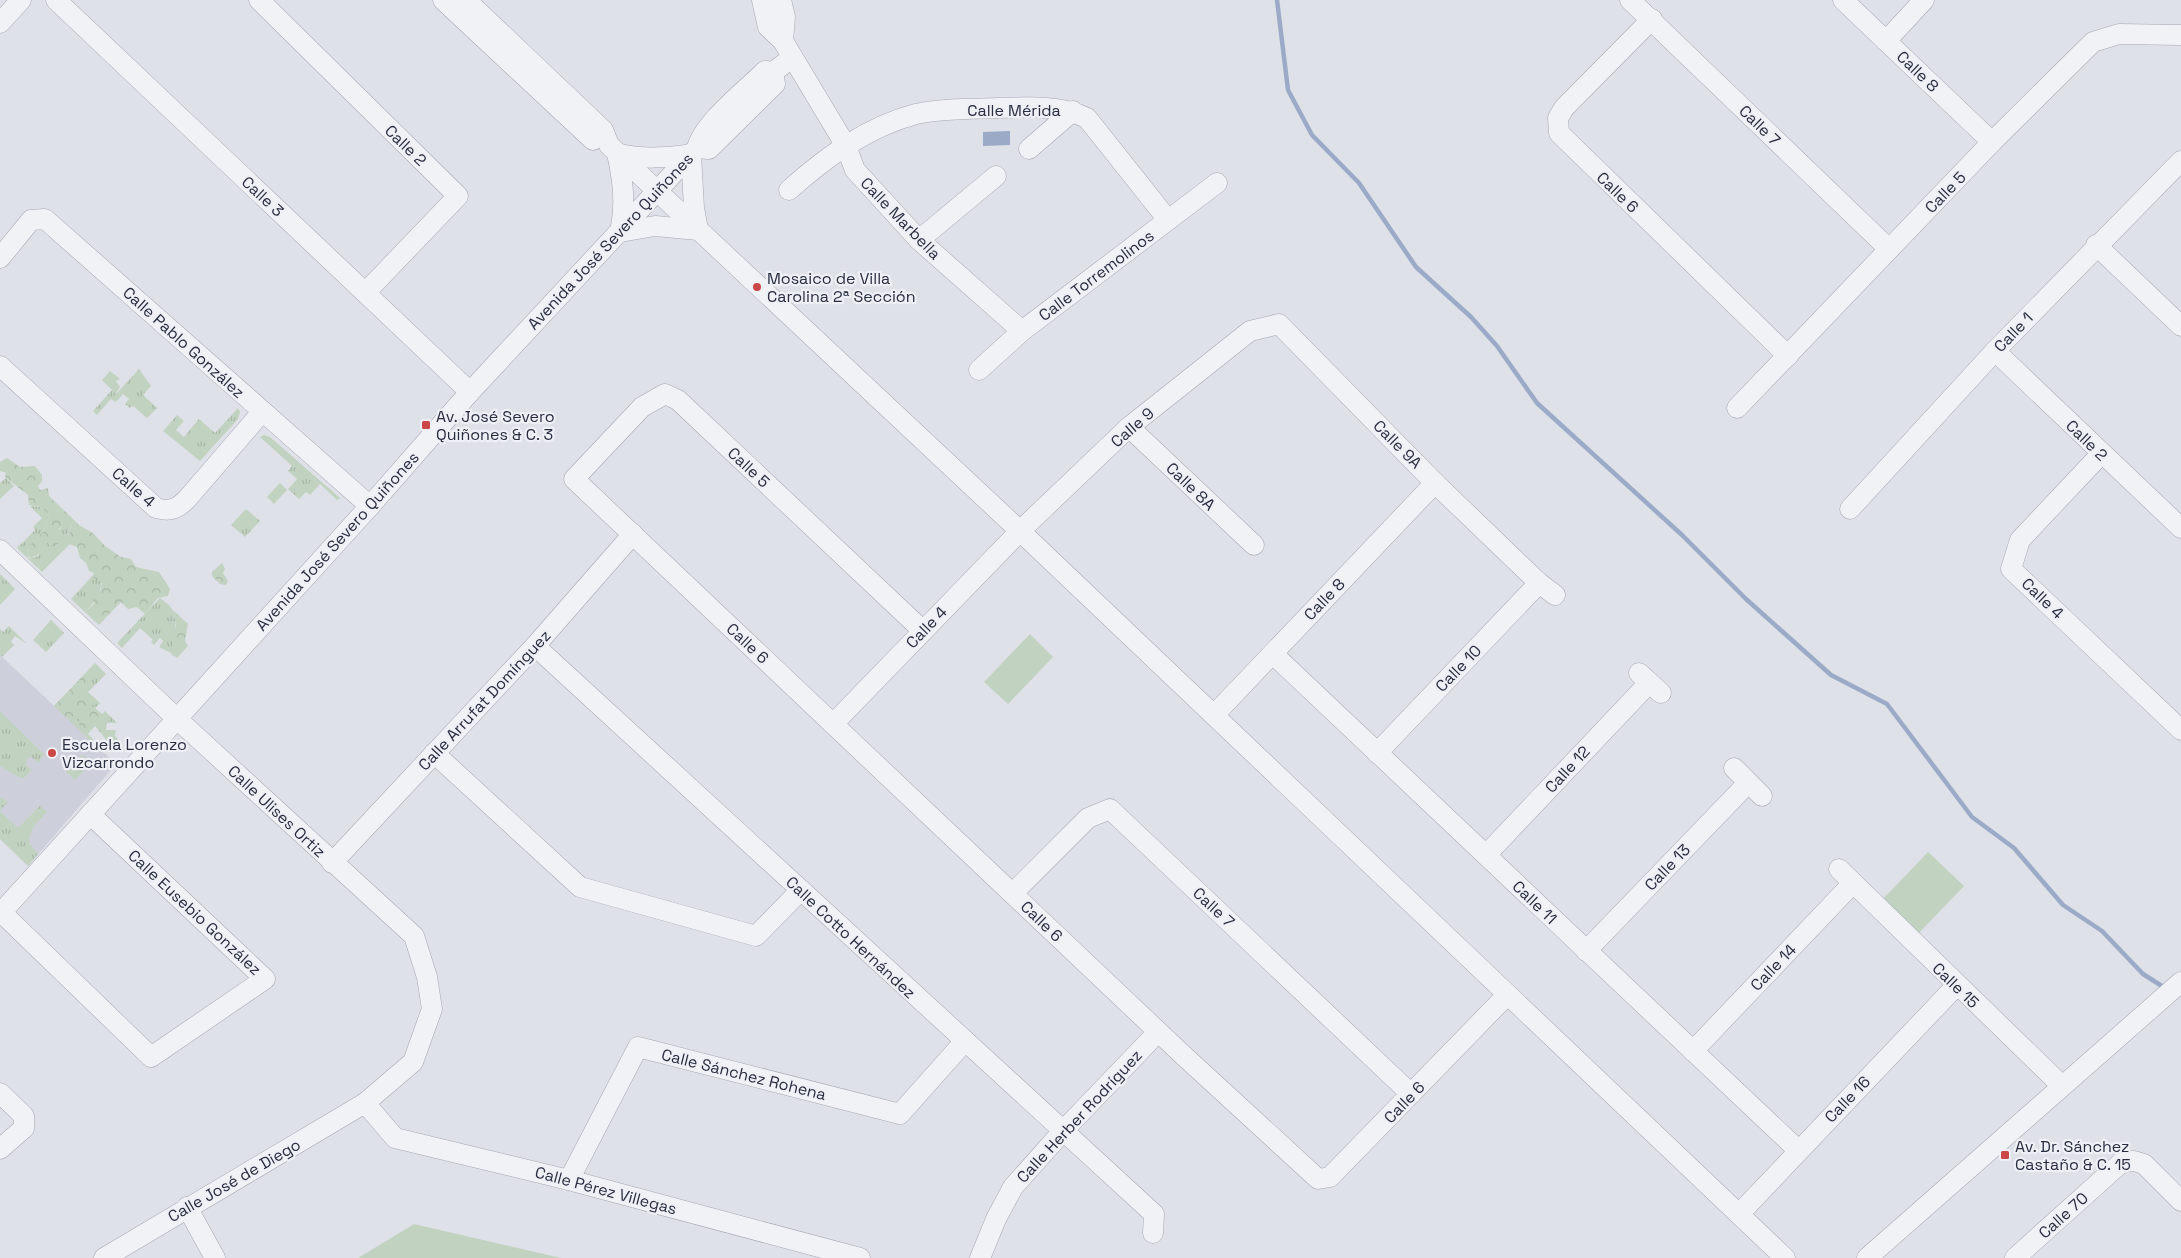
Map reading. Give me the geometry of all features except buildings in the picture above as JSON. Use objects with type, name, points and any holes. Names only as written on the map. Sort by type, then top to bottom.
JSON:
[{"type":"street","points":[[0,23],[21,0]]},
{"type":"street","name":"Calle 3","points":[[56,0],[470,392]]},
{"type":"street","name":"Calle 2","points":[[259,0],[458,196],[366,292]]},
{"type":"street","points":[[443,0],[594,141],[631,157],[667,158],[694,151],[694,208],[698,230]]},
{"type":"street","points":[[466,0],[603,130],[613,149],[624,188],[624,211],[620,232],[655,226],[698,230]]},
{"type":"street","points":[[762,0],[768,28],[787,49]]},
{"type":"street","points":[[781,0],[785,17],[787,49]]},
{"type":"street","name":"Calle 7","points":[[1630,0],[1890,249]]},
{"type":"street","name":"Calle 8","points":[[1843,0],[1992,142]]},
{"type":"street","points":[[1886,41],[1924,0]]},
{"type":"street","name":"Calle 6","points":[[1652,19],[1564,108],[1558,118],[1559,133],[1788,356]]},
{"type":"street","name":"Calle 5","points":[[1737,408],[1992,142],[2093,42],[2119,34],[2181,35]]},
{"type":"street","name":"Avenida José Severo Quiñones","points":[[1,913],[370,506],[470,392],[694,151],[709,149],[721,126],[775,84],[773,72],[787,49]]},
{"type":"street","name":"Calle Marbella","points":[[787,49],[846,146],[855,170],[919,240],[1022,331]]},
{"type":"street","name":"Calle Mérida","points":[[789,190],[819,163],[882,125],[934,111],[1012,107],[1072,111],[1087,118],[1168,220]]},
{"type":"street","points":[[1028,149],[1072,111]]},
{"type":"street","points":[[613,149],[1020,531],[1785,1258]]},
{"type":"street","name":"Calle 1","points":[[1850,509],[1995,351],[2096,245],[2181,161]]},
{"type":"street","points":[[919,240],[996,176]]},
{"type":"street","name":"Calle Torremolinos","points":[[979,370],[1022,331],[1217,183]]},
{"type":"street","name":"Calle Pablo González","points":[[0,258],[31,220],[45,219],[370,506]]},
{"type":"street","points":[[2096,245],[2181,326]]},
{"type":"street","name":"Calle 9A","points":[[1250,331],[1279,324],[1435,482],[1539,583],[1555,595]]},
{"type":"street","name":"Calle 9","points":[[1020,531],[1129,427],[1250,331]]},
{"type":"street","name":"Calle 2","points":[[1995,351],[2101,454],[2181,528]]},
{"type":"street","name":"Calle 4","points":[[0,366],[156,508],[163,510],[171,510],[178,507],[187,499],[262,412]]},
{"type":"street","name":"Calle 5","points":[[574,479],[642,407],[665,394],[678,400],[922,630]]},
{"type":"street","name":"Calle 8A","points":[[1129,427],[1254,545]]},
{"type":"street","name":"Calle 4","points":[[2101,454],[2020,540],[2012,569],[2181,730]]},
{"type":"street","name":"Calle 6","points":[[574,479],[1158,1032],[1318,1179],[1330,1177],[1507,995]]},
{"type":"street","name":"Calle 8","points":[[1214,715],[1435,482]]},
{"type":"street","name":"Calle 4","points":[[833,724],[1020,531]]},
{"type":"street","name":"Calle Arrufat Domínguez","points":[[332,862],[535,646],[632,534]]},
{"type":"street","name":"Calle Ulises Ortiz","points":[[0,550],[176,718],[414,936],[427,977],[432,1009],[413,1062],[365,1103]]},
{"type":"street","name":"Calle 10","points":[[1377,753],[1539,583]]},
{"type":"street","name":"Calle Cotto Hernández","points":[[535,646],[1154,1214],[1153,1233]]},
{"type":"street","name":"Calle 11","points":[[1272,654],[1798,1150]]},
{"type":"street","name":"Calle 12","points":[[1486,855],[1649,683]]},
{"type":"street","points":[[434,753],[580,887],[756,936],[801,890]]},
{"type":"street","name":"Calle 13","points":[[1586,951],[1755,789],[1734,768]]},
{"type":"street","name":"Calle 7","points":[[1013,893],[1088,818],[1110,809],[1411,1094]]},
{"type":"street","name":"Calle Eusebio González","points":[[1,913],[151,1058],[265,978],[90,814]]},
{"type":"street","name":"Calle 15","points":[[1839,869],[2061,1085]]},
{"type":"street","name":"Calle 14","points":[[1692,1050],[1853,883]]},
{"type":"street","points":[[1867,1258],[2061,1085],[2181,982]]},
{"type":"street","name":"Calle 16","points":[[1739,1214],[1957,985]]},
{"type":"street","name":"Calle Herber Rodríguez","points":[[980,1258],[996,1218],[1013,1187],[1063,1131],[1158,1032]]},
{"type":"street","name":"Calle Sánchez Rohena","points":[[569,1180],[638,1047],[900,1114],[965,1041]]},
{"type":"street","points":[[0,1093],[24,1116],[24,1128],[0,1149]]},
{"type":"street","name":"Calle Pérez Villegas","points":[[365,1103],[395,1138],[569,1180],[860,1258]]},
{"type":"street","name":"Calle José de Diego","points":[[104,1258],[365,1103]]},
{"type":"street","name":"Calle 70","points":[[2015,1258],[2124,1162],[2134,1161],[2144,1164],[2181,1201]]},
{"type":"street","points":[[187,1207],[215,1258]]},
{"type":"shaded area","name":"Escuela Lorenzo Vizcarrondo","points":[[0,655],[116,764],[28,866],[0,839]]},
{"type":"green space","points":[[139,369],[151,386],[143,395],[157,408],[147,418],[133,406],[130,408],[125,404],[129,399],[123,394],[116,402],[111,399],[97,415],[93,411],[112,390],[102,380],[110,371],[120,379],[116,381],[120,387],[114,396]]},
{"type":"green space","points":[[238,408],[240,412],[238,419],[200,461],[163,431],[177,415],[184,421],[176,430],[184,437],[199,419],[215,433]]},
{"type":"green space","points":[[264,435],[270,437],[340,498],[337,500],[320,484],[310,495],[306,492],[299,499],[288,489],[297,479],[288,471],[292,466],[260,437]]},
{"type":"green space","points":[[7,458],[20,467],[35,466],[42,475],[42,481],[38,486],[40,490],[48,488],[49,496],[68,514],[67,520],[59,529],[64,537],[61,543],[51,546],[47,542],[41,553],[32,558],[27,556],[28,547],[44,531],[49,514],[40,507],[29,505],[28,495],[5,477],[6,473],[0,471],[0,462]]},
{"type":"green space","points":[[6,478],[14,486],[0,499],[0,483]]},
{"type":"green space","points":[[280,483],[287,490],[274,504],[267,497]]},
{"type":"green space","points":[[30,506],[40,507],[49,514],[44,531],[27,550],[28,558],[38,556],[47,542],[51,546],[68,514],[80,526],[72,525],[68,534],[70,544],[42,572],[17,548],[35,530],[33,527],[42,518]]},
{"type":"green space","points":[[246,509],[260,521],[245,537],[231,525]]},
{"type":"green space","points":[[77,524],[93,533],[105,546],[121,557],[131,559],[136,567],[159,572],[170,589],[168,596],[158,598],[145,614],[137,607],[128,609],[121,602],[99,625],[85,612],[94,604],[93,600],[101,589],[102,583],[93,577],[94,573],[89,571],[86,563],[80,558],[77,547],[69,544],[67,539],[72,525]]},
{"type":"green space","points":[[222,563],[225,569],[223,573],[228,581],[226,585],[220,584],[212,576],[212,572]]},
{"type":"green space","points":[[0,574],[15,589],[0,605]]},
{"type":"green space","points":[[93,575],[102,582],[100,591],[85,612],[71,599]]},
{"type":"green space","points":[[160,598],[170,606],[174,614],[173,657],[171,653],[159,647],[163,641],[160,638],[154,645],[151,642],[153,640],[140,628],[122,648],[117,643]]},
{"type":"green space","points":[[173,610],[188,624],[185,641],[188,646],[177,658],[173,655],[173,639],[176,625]]},
{"type":"green space","points":[[51,620],[64,633],[46,652],[33,640]]},
{"type":"green space","points":[[9,626],[27,644],[15,636],[11,642],[21,651],[14,645],[2,657],[0,655],[0,629],[3,632]]},
{"type":"green space","points":[[1030,634],[1053,657],[1008,704],[984,682]]},
{"type":"green space","points":[[95,663],[106,674],[88,692],[100,703],[95,708],[102,714],[105,711],[117,723],[107,723],[106,730],[116,730],[115,736],[120,741],[113,748],[95,726],[88,734],[94,740],[92,742],[54,706]]},
{"type":"green space","points":[[83,676],[90,678],[91,686],[83,690],[90,706],[95,707],[96,711],[109,719],[108,723],[94,724],[94,727],[86,735],[80,729],[79,719],[69,720],[54,706]]},
{"type":"green space","points":[[0,711],[44,754],[39,763],[31,757],[27,758],[26,765],[32,770],[24,778],[20,778],[0,766]]},
{"type":"green space","points":[[82,755],[91,763],[75,780],[66,772]]},
{"type":"green space","points":[[0,797],[8,802],[0,811]]},
{"type":"green space","points":[[40,806],[47,812],[34,826],[29,837],[30,844],[38,854],[28,866],[0,839],[0,811],[19,827]]},
{"type":"green space","points":[[1928,852],[1964,886],[1919,933],[1883,899]]},
{"type":"green space","points":[[414,1224],[561,1258],[358,1258]]},
{"type":"water","points":[[1010,131],[1010,145],[983,146],[983,132]]},
{"type":"waterway","points":[[1277,0],[1288,90],[1312,135],[1359,183],[1416,267],[1471,317],[1497,346],[1537,403],[1682,535],[1746,599],[1831,675],[1887,704],[1972,817],[2014,848],[2063,905],[2102,931],[2143,974],[2165,988]]},
{"type":"place","name":"Mosaico de Villa Carolina 2ª Sección","points":[[757,287]]},
{"type":"place","name":"Av. José Severo Quiñones & C. 3","points":[[426,425]]},
{"type":"place","name":"Escuela Lorenzo Vizcarrondo","points":[[52,753]]},
{"type":"place","name":"Av. Dr. Sánchez Castaño & C. 15","points":[[2005,1155]]}]
